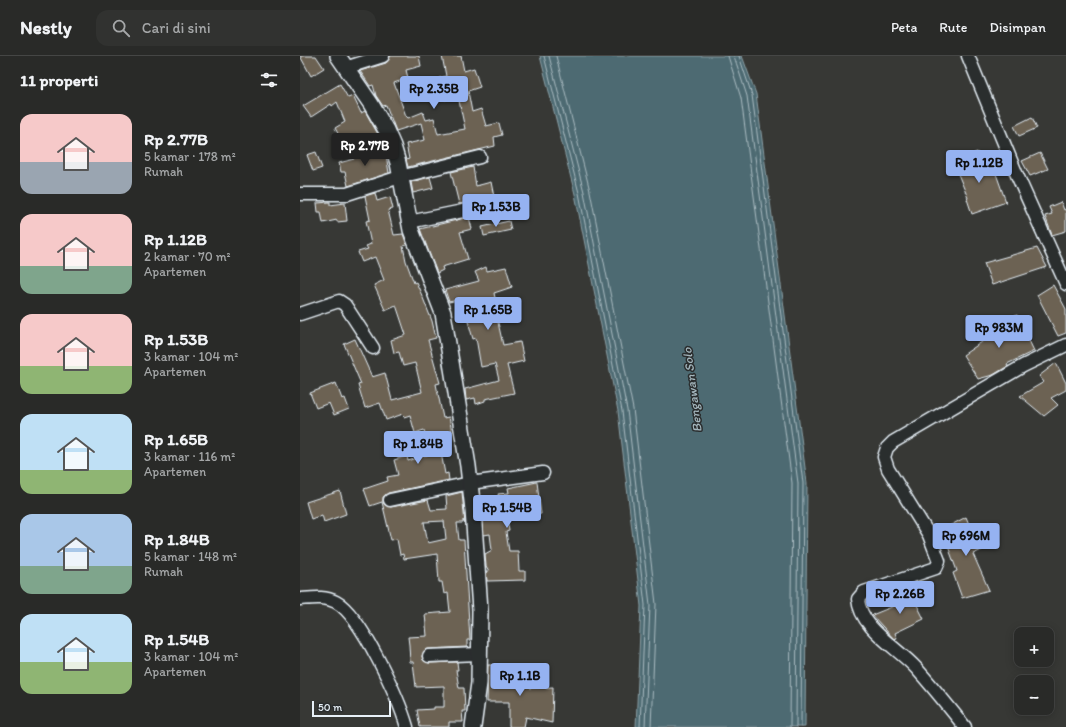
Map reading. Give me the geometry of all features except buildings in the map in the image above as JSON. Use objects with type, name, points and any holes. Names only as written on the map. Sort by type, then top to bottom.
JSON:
[{"type":"street","points":[[383,56],[342,62],[371,104],[386,130],[398,163],[409,222],[418,252],[437,294],[442,312],[470,483],[480,610],[479,683],[473,727]]},
{"type":"street","points":[[968,56],[1017,175],[1066,284]]},
{"type":"street","points":[[300,194],[347,194],[400,177],[480,157]]},
{"type":"street","points":[[409,222],[497,204]]},
{"type":"street","points":[[300,314],[339,301],[345,305],[372,348]]},
{"type":"street","points":[[964,727],[914,666],[872,629],[858,604],[858,599],[864,592],[936,568],[939,561],[929,535],[888,469],[884,457],[892,442],[1023,366],[1066,344]]},
{"type":"street","points":[[390,500],[470,483],[543,473]]},
{"type":"street","points":[[300,599],[320,597],[335,601],[345,608],[356,621],[366,636],[407,727]]},
{"type":"street","points":[[429,656],[479,654]]},
{"type":"water","name":"Bengawan Solo","points":[[540,56],[742,56],[756,94],[807,483],[805,727],[636,727],[641,606],[618,411],[575,194]]}]
